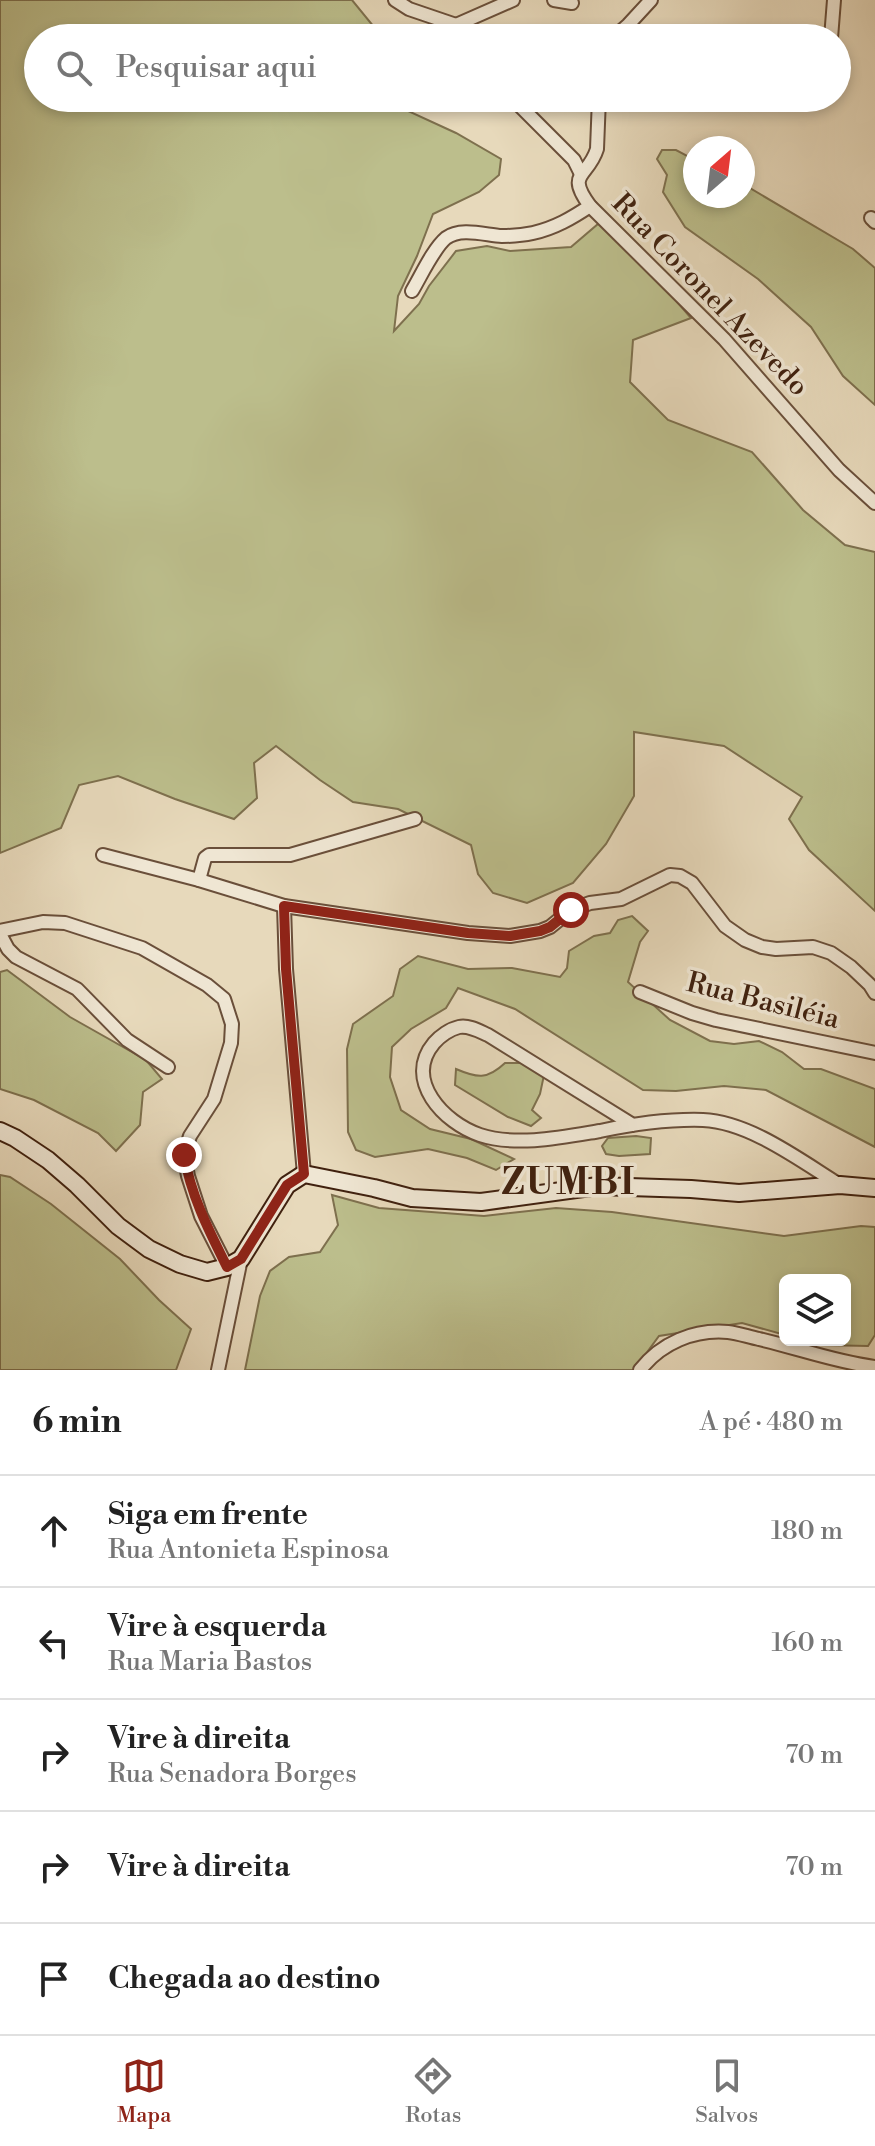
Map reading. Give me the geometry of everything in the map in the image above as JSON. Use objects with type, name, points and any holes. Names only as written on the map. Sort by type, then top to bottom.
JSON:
[{"type":"street","points":[[395,0],[409,9],[453,24]]},
{"type":"street","points":[[458,24],[513,0]]},
{"type":"street","points":[[554,0],[572,3]]},
{"type":"street","points":[[629,24],[651,0]]},
{"type":"street","points":[[832,24],[834,0]]},
{"type":"street","points":[[526,112],[574,160],[581,174],[597,149],[598,112]]},
{"type":"street","name":"Rua Coronel Azevedo","points":[[581,174],[578,186],[590,206],[724,339],[839,470],[875,503]]},
{"type":"street","points":[[412,291],[439,246],[453,235],[532,233],[554,227],[590,206]]},
{"type":"street","points":[[199,880],[205,858],[209,855],[290,855],[415,819]]},
{"type":"street","points":[[103,855],[284,906],[304,1174]]},
{"type":"street","name":"Rua Basiléia","points":[[284,906],[468,933],[510,936],[540,931],[571,910],[590,903],[621,899],[657,880],[670,875],[680,876],[692,883],[725,926],[745,940],[762,947],[813,947],[831,953],[851,967],[875,993]]},
{"type":"street","points":[[168,1067],[127,1040],[77,989],[16,957],[8,949],[0,932],[43,922],[65,923],[142,948],[207,985],[224,999],[232,1024],[231,1043],[214,1099],[190,1136],[184,1155],[201,1216],[234,1263]]},
{"type":"street","name":"Rua Basiléia","points":[[640,992],[716,1020],[875,1053]]},
{"type":"street","points":[[633,1125],[488,1035],[470,1028],[458,1027],[440,1036],[428,1050],[422,1069],[427,1093],[436,1107],[457,1125],[480,1136],[554,1138],[633,1125],[706,1120],[733,1126],[770,1142],[840,1185]]},
{"type":"street","points":[[0,1131],[48,1160],[118,1226],[149,1249],[180,1264],[207,1272],[234,1263]]},
{"type":"street","points":[[218,1370],[234,1263],[287,1185],[304,1174],[412,1198],[481,1202],[598,1186],[739,1193],[840,1185],[875,1188]]},
{"type":"street","points":[[640,1370],[666,1345],[694,1334],[728,1332],[843,1362],[875,1367]]},
{"type":"green space","points":[[0,0],[352,0],[372,24],[24,24],[24,112],[410,112],[456,133],[501,159],[499,175],[479,192],[433,214],[398,296],[394,331],[419,304],[456,251],[487,246],[510,251],[571,247],[605,218],[691,318],[633,340],[630,382],[668,420],[752,452],[803,510],[845,545],[875,552],[875,911],[809,850],[789,819],[802,797],[724,746],[634,732],[634,796],[606,844],[573,883],[527,903],[493,893],[478,874],[471,845],[398,809],[353,802],[276,746],[254,763],[257,798],[234,819],[118,776],[79,785],[61,828],[0,853]]},
{"type":"green space","points":[[662,150],[676,150],[683,154],[683,208],[755,208],[755,191],[853,249],[875,268],[875,405],[843,376],[811,327],[758,279],[685,227],[663,192],[667,175],[657,159]]},
{"type":"green space","points":[[632,916],[648,931],[640,942],[628,982],[670,1020],[710,1041],[734,1044],[759,1041],[782,1052],[804,1069],[821,1069],[875,1089],[875,1147],[766,1090],[724,1086],[676,1091],[643,1090],[515,1009],[458,988],[446,1008],[411,1029],[392,1047],[390,1077],[401,1110],[430,1129],[471,1139],[514,1159],[496,1170],[467,1158],[428,1149],[375,1157],[356,1150],[348,1132],[347,1049],[353,1024],[393,996],[400,969],[418,956],[468,969],[512,968],[560,977],[567,968],[569,951],[594,936],[610,933],[618,920]]},
{"type":"green space","points":[[7,970],[70,1017],[146,1060],[162,1079],[143,1092],[140,1125],[116,1151],[98,1133],[34,1100],[0,1089],[0,972]]},
{"type":"green space","points":[[505,1063],[524,1063],[544,1075],[532,1110],[541,1118],[531,1126],[508,1117],[455,1085],[456,1069],[482,1076]]},
{"type":"green space","points":[[608,1138],[651,1138],[650,1154],[606,1154],[602,1146]]},
{"type":"green space","points":[[0,1175],[10,1177],[51,1204],[120,1259],[191,1329],[176,1370],[0,1370]]},
{"type":"green space","points":[[332,1195],[379,1208],[484,1216],[556,1208],[612,1212],[784,1236],[875,1227],[875,1335],[868,1346],[851,1346],[851,1274],[779,1274],[779,1333],[742,1323],[659,1336],[634,1370],[245,1370],[260,1296],[270,1271],[289,1257],[320,1252],[338,1225]]},
{"type":"district","name":"ZUMBI","points":[[569,1183]]},
{"type":"route","points":[[184,1155],[201,1216],[227,1267],[241,1259],[287,1185],[304,1174],[286,969],[284,906],[369,920],[510,936],[550,927],[571,910]]}]
